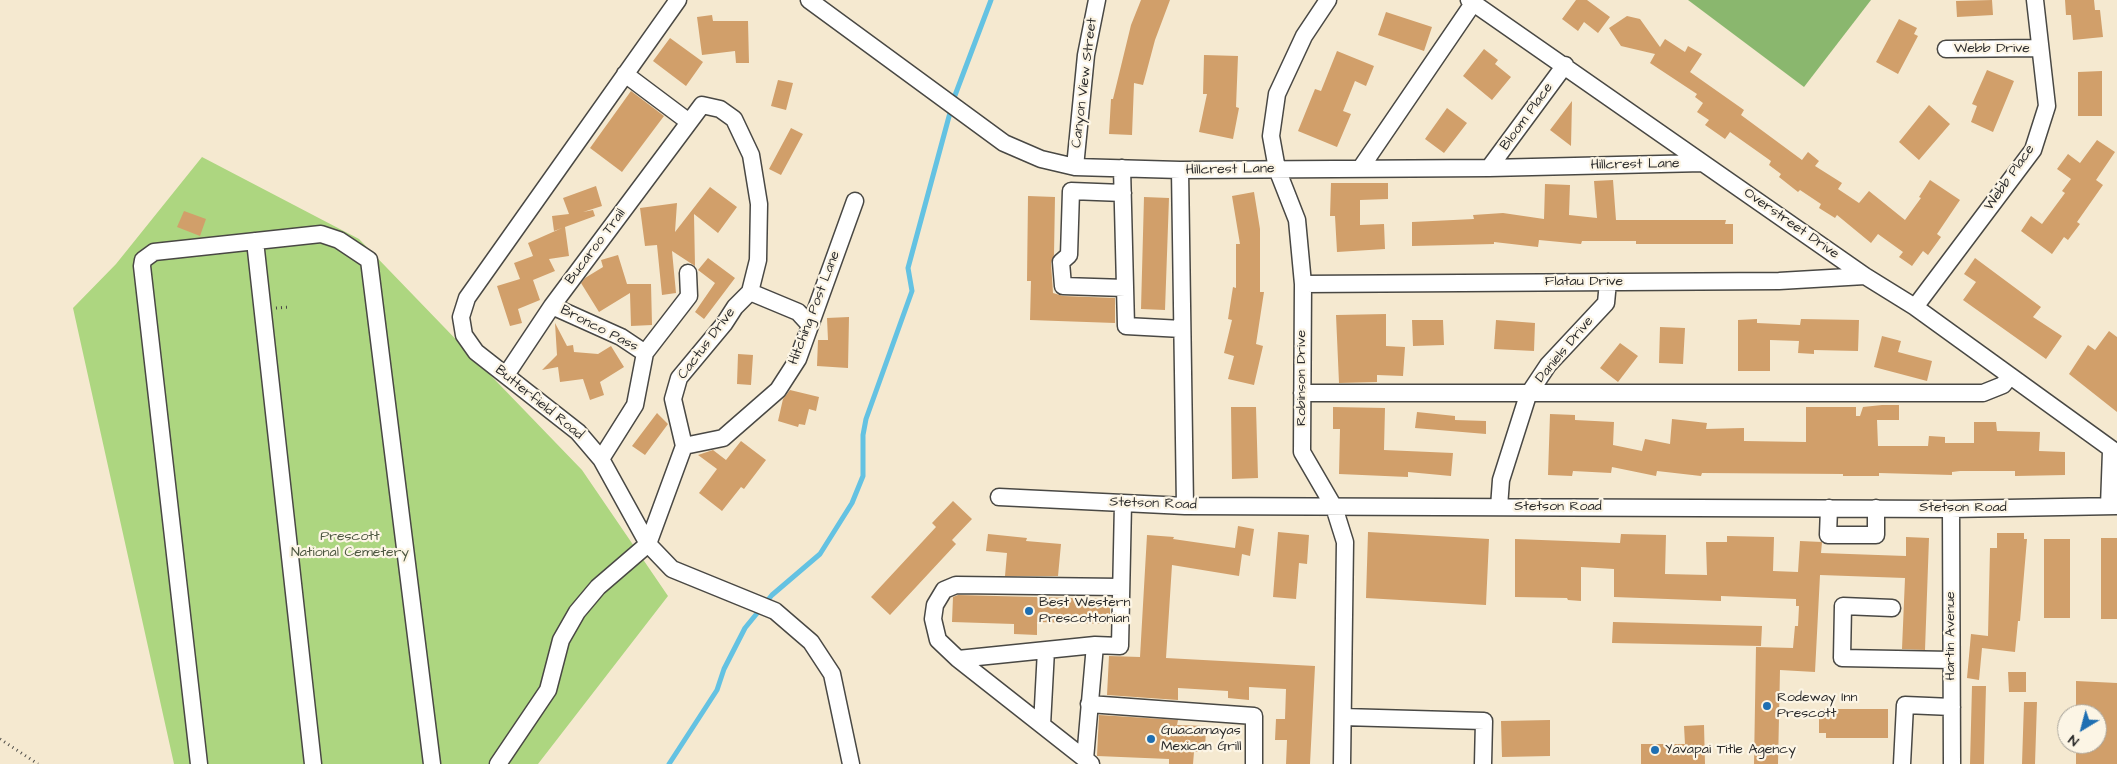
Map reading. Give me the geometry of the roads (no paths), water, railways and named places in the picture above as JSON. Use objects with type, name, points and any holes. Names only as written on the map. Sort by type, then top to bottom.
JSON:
[{"type":"street","name":"Butterfield Road","points":[[678,0],[467,298],[461,317],[464,336],[476,352],[578,432],[601,459],[648,544],[672,569],[776,611],[811,642],[832,674],[851,764]]},
{"type":"street","name":"Hillcrest Lane","points":[[809,0],[1004,143],[1041,159],[1075,167],[1180,170],[1360,169],[1703,163]]},
{"type":"street","name":"Canyon View Street","points":[[1075,167],[1086,55],[1096,0]]},
{"type":"street","name":"Robinson Drive","points":[[1328,0],[1304,36],[1277,94],[1271,136],[1277,169],[1296,220],[1302,284],[1302,452],[1334,507],[1345,542],[1342,764]]},
{"type":"street","name":"Webb Place","points":[[1916,307],[2033,150],[2047,106],[2035,0]]},
{"type":"street","points":[[1360,169],[1472,1]]},
{"type":"street","name":"Overstreet Drive","points":[[1472,1],[1865,276],[1916,307],[2114,452],[2113,506]]},
{"type":"street","name":"Webb Drive","points":[[1946,49],[2039,48]]},
{"type":"street","name":"Bloom Place","points":[[1489,168],[1565,65]]},
{"type":"street","points":[[625,74],[689,122]]},
{"type":"street","name":"Bucaroo Trail","points":[[506,375],[552,306],[702,105],[720,108],[734,119],[751,155],[759,204],[758,260],[750,292]]},
{"type":"street","points":[[1122,168],[1126,326],[1182,329]]},
{"type":"street","points":[[1180,170],[1185,506]]},
{"type":"street","points":[[1123,193],[1071,191],[1069,256],[1061,262],[1063,286],[1125,288]]},
{"type":"street","name":"Hitching Post Lane","points":[[684,446],[723,438],[778,390],[798,359],[809,324],[855,201]]},
{"type":"street","points":[[199,764],[142,266],[143,260],[154,252],[321,234],[339,240],[369,260],[432,764]]},
{"type":"street","points":[[255,241],[313,764]]},
{"type":"street","points":[[601,459],[635,405],[646,352],[689,296],[688,272]]},
{"type":"street","name":"Flatau Drive","points":[[1302,284],[1779,281],[1865,276]]},
{"type":"street","name":"Daniels Drive","points":[[1499,507],[1501,480],[1528,395],[1548,364],[1606,303],[1608,282]]},
{"type":"street","points":[[750,292],[798,312],[809,324]]},
{"type":"street","name":"Cactus Drive","points":[[684,446],[674,399],[678,378],[724,324],[735,307],[750,292]]},
{"type":"street","name":"Bronco Pass","points":[[552,306],[621,337],[646,352]]},
{"type":"street","points":[[1302,393],[1528,395],[1983,393],[2002,385],[2010,376]]},
{"type":"street","points":[[498,764],[548,690],[562,640],[577,612],[598,586],[648,544],[684,446]]},
{"type":"street","name":"Stetson Road","points":[[999,497],[1185,506],[1951,508],[2113,506]]},
{"type":"street","points":[[958,659],[1095,645],[1120,646],[1123,503]]},
{"type":"street","points":[[1828,508],[1828,535],[1876,535],[1876,508]]},
{"type":"street","name":"Hartin Avenue","points":[[1951,508],[1952,764]]},
{"type":"street","points":[[1088,761],[958,659],[938,640],[933,619],[935,605],[944,590],[956,585],[1121,587]]},
{"type":"street","points":[[1892,608],[1844,606],[1842,658],[1951,660]]},
{"type":"street","points":[[1088,761],[1095,645]]},
{"type":"street","points":[[1042,726],[1046,650]]},
{"type":"street","points":[[1090,704],[1254,716],[1254,764]]},
{"type":"street","points":[[1902,764],[1905,705],[1952,707]]},
{"type":"street","points":[[1343,717],[1484,721],[1483,764]]},
{"type":"waterway","points":[[669,764],[717,690],[724,669],[745,628],[772,595],[820,554],[852,503],[863,476],[863,435],[866,419],[912,291],[908,268],[954,98],[991,0]]},
{"type":"place","name":"Best Western Prescottonian","points":[[1029,611]]},
{"type":"place","name":"Rodeway Inn Prescott","points":[[1767,706]]},
{"type":"place","name":"Guacamayas Mexican Grill","points":[[1151,739]]},
{"type":"place","name":"Yavapai Title Agency","points":[[1655,750]]},
{"type":"park label","name":"Prescott National Cemetery","points":[[350,546]]}]
